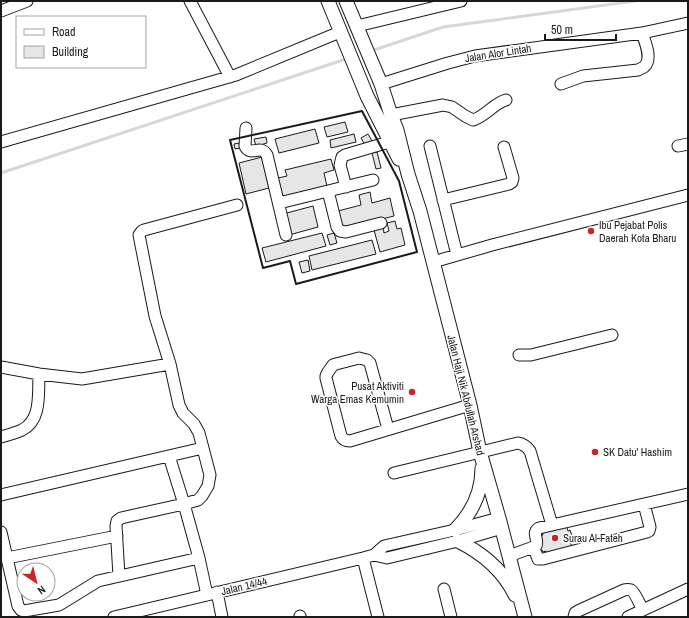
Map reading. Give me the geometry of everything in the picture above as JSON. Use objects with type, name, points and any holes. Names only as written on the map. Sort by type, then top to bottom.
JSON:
[{"type":"main road","name":"Jalan Haji Nik Abdullah Arshad","points":[[328,1],[367,96],[408,174]]},
{"type":"main road","name":"Jalan Haji Nik Abdullah Arshad","points":[[346,1],[380,81],[397,130],[408,174],[420,211],[470,405],[480,452],[525,617]]},
{"type":"main road","points":[[480,452],[482,474],[478,495],[474,505],[462,523],[456,536],[467,546],[485,558],[501,574],[513,592],[525,617]]},
{"type":"street","points":[[1,11],[27,1]]},
{"type":"street","points":[[190,1],[230,77]]},
{"type":"street","points":[[357,26],[460,1]]},
{"type":"street","name":"Jalan Alor Lintah","points":[[380,81],[475,56],[642,33],[688,23]]},
{"type":"street","points":[[1,142],[230,77],[340,32]]},
{"type":"street","points":[[561,84],[583,76],[638,70],[644,67],[648,61],[648,53],[642,33]]},
{"type":"street","points":[[391,115],[443,105],[452,108],[473,120],[480,117],[502,101],[506,100]]},
{"type":"street","points":[[246,128],[246,148],[251,151],[261,150],[267,155],[286,235]]},
{"type":"street","points":[[346,187],[340,165],[342,158],[345,155],[390,142]]},
{"type":"street","points":[[430,146],[457,255]]},
{"type":"street","points":[[444,200],[512,182],[513,178],[504,147]]},
{"type":"street","points":[[279,203],[373,180]]},
{"type":"street","points":[[328,191],[337,227],[340,231],[346,232],[381,223]]},
{"type":"street","points":[[433,262],[492,245],[688,195]]},
{"type":"street","points":[[119,576],[117,521],[119,519],[198,500],[206,492],[210,475],[198,430],[183,413],[179,405],[170,364],[155,316],[139,238],[140,233],[144,230],[237,205]]},
{"type":"street","points":[[519,355],[531,356],[612,336]]},
{"type":"street","points":[[388,429],[370,363],[367,360],[359,358],[333,365],[326,376],[342,438],[345,440],[350,441],[470,405]]},
{"type":"street","points":[[1,367],[39,374],[82,379],[170,364]]},
{"type":"street","points":[[1,437],[23,430],[32,422],[38,406],[39,374]]},
{"type":"street","points":[[394,473],[518,443],[527,447],[530,451],[552,525]]},
{"type":"street","points":[[1,494],[203,448]]},
{"type":"street","points":[[169,456],[199,558],[222,617]]},
{"type":"street","points":[[509,556],[534,548],[537,545],[535,535],[539,528],[688,494]]},
{"type":"street","points":[[534,548],[538,559],[543,559],[647,532],[649,531],[650,527],[644,504]]},
{"type":"street","name":"Jalan 14/44","points":[[114,617],[363,558],[374,555],[384,546],[456,536],[500,523]]},
{"type":"street","points":[[1,532],[18,606],[24,611],[56,606],[96,582],[199,558]]},
{"type":"street","points":[[7,558],[117,536]]},
{"type":"street","points":[[363,558],[378,617]]},
{"type":"street","points":[[444,589],[450,617]]},
{"type":"street","points":[[574,617],[578,610],[628,589],[634,593],[643,610]]},
{"type":"street","points":[[628,617],[688,589]]},
{"type":"building","points":[[345,122],[348,132],[327,137],[324,127]]},
{"type":"building","points":[[315,129],[319,143],[279,153],[275,139]]},
{"type":"building","points":[[354,134],[356,142],[331,148],[330,140]]},
{"type":"building","points":[[368,134],[372,141],[365,145],[361,138]]},
{"type":"building","points":[[266,137],[267,143],[256,146],[254,139]]},
{"type":"building","points":[[239,143],[240,148],[235,149],[234,144]]},
{"type":"building","points":[[377,152],[381,168],[376,169],[372,153]]},
{"type":"building","points":[[262,157],[269,188],[246,194],[239,163]]},
{"type":"building","points":[[331,159],[334,170],[324,173],[327,186],[283,198],[278,178],[287,176],[285,170]]},
{"type":"building","points":[[370,192],[372,203],[390,198],[394,216],[342,229],[338,211],[361,205],[359,195]]},
{"type":"building","points":[[313,206],[318,227],[289,235],[283,214]]},
{"type":"building","points":[[395,221],[397,229],[401,228],[405,245],[380,252],[374,230],[383,227],[384,233],[389,231],[387,223]]},
{"type":"building","points":[[322,233],[326,246],[266,262],[262,248]]},
{"type":"building","points":[[334,233],[337,243],[330,245],[327,235]]},
{"type":"building","points":[[372,240],[376,254],[312,270],[309,256]]},
{"type":"building","points":[[308,260],[310,271],[302,273],[299,262]]},
{"type":"building","name":"Surau Al-Fateh","points":[[566,524],[573,539],[570,540],[572,548],[547,553],[546,551],[540,551],[538,536],[543,535],[542,530]]},
{"type":"waterway","points":[[371,51],[443,27],[635,1]]},
{"type":"waterway","points":[[1,173],[349,58]]},
{"type":"wall","points":[[362,111],[399,181],[417,252],[296,284],[290,261],[263,268],[230,140],[362,111]]},
{"type":"place","name":"Ibu Pejabat Polis Daerah Kota Bharu","points":[[591,231]]},
{"type":"place","name":"Pusat Aktiviti Warga Emas Kemumin","points":[[412,392]]},
{"type":"place","name":"SK Datu' Hashim","points":[[595,452]]},
{"type":"place","name":"Surau Al-Fateh","points":[[555,538]]}]
